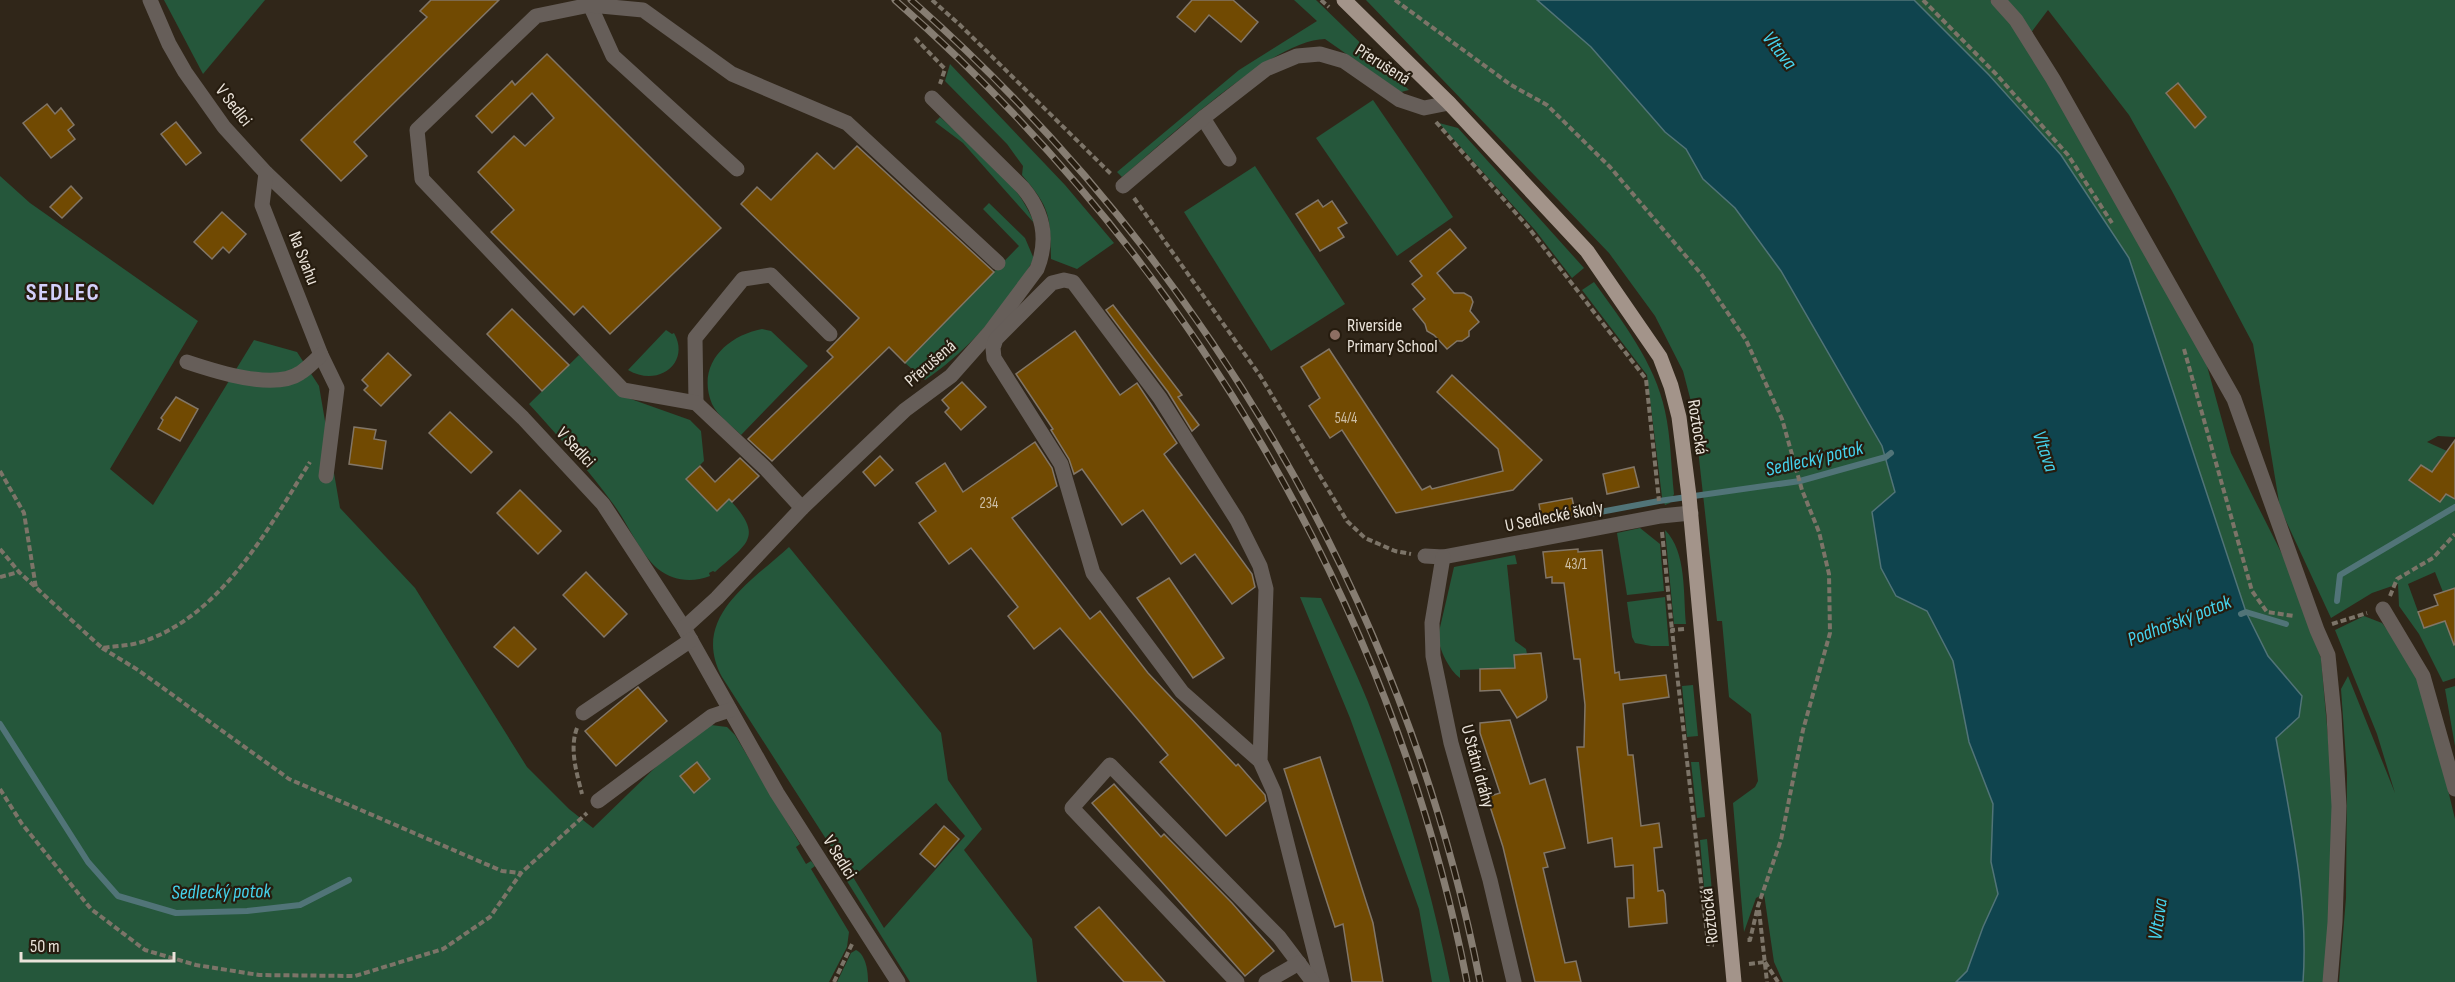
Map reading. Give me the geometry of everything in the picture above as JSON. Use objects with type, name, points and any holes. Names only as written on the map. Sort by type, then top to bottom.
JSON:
[{"type":"main road","name":"Roztocká","points":[[1344,0],[1449,103],[1587,251],[1660,357],[1679,417],[1734,982]]},
{"type":"street","name":"V Sedlci","points":[[150,0],[169,44],[185,72],[224,127],[267,173],[539,435],[603,504],[687,634],[777,793],[898,982]]},
{"type":"street","points":[[1998,0],[2016,20],[2053,79],[2234,399],[2314,624],[2328,655],[2339,806],[2335,922],[2330,982]]},
{"type":"street","points":[[590,5],[613,56],[737,169]]},
{"type":"street","points":[[802,508],[765,468],[696,403],[623,390],[422,179],[417,130],[536,16],[590,5],[643,10],[732,74],[848,123],[998,263]]},
{"type":"street","name":"Přerušená","points":[[1123,186],[1203,118],[1266,69],[1297,56],[1320,54],[1344,61],[1400,100],[1424,108]]},
{"type":"street","name":"Přerušená","points":[[583,713],[687,634],[717,598],[802,508],[905,410],[951,376],[1030,281],[1042,258],[1044,241],[1041,216],[1034,202],[1023,188],[933,98]]},
{"type":"street","points":[[1424,108],[1449,103]]},
{"type":"street","points":[[1203,118],[1229,159]]},
{"type":"street","name":"Na Svahu","points":[[267,173],[262,205],[321,355],[338,388],[326,476]]},
{"type":"street","points":[[696,403],[695,338],[743,279],[771,275],[830,334]]},
{"type":"street","points":[[1260,761],[1266,589],[1260,566],[1237,520],[1161,398],[1073,282],[1064,280],[1052,283],[996,339],[993,348],[994,358],[1061,464],[1093,573],[1182,692],[1260,761],[1274,792],[1322,982]]},
{"type":"street","points":[[187,362],[222,374],[254,379],[276,379],[298,375],[321,355]]},
{"type":"street","name":"U Sedlecké školy","points":[[1425,556],[1443,557],[1661,516],[1690,513]]},
{"type":"street","name":"U Státní dráhy","points":[[1443,557],[1432,623],[1433,656],[1451,743],[1490,880],[1514,982]]},
{"type":"street","points":[[2383,609],[2424,676],[2455,789]]},
{"type":"street","points":[[592,807],[712,716],[730,710]]},
{"type":"street","points":[[1237,982],[1072,808],[1110,765],[1279,937],[1313,982]]},
{"type":"street","points":[[880,957],[883,982]]},
{"type":"street","points":[[1266,982],[1299,963]]},
{"type":"path","points":[[932,0],[1123,186],[1145,212],[1261,377],[1347,520],[1365,538],[1395,551],[1425,556]]},
{"type":"path","points":[[1321,0],[1331,9]]},
{"type":"path","points":[[1395,0],[1511,85],[1547,105],[1610,166],[1702,274],[1746,340],[1782,419],[1802,490],[1819,532],[1829,574],[1830,633],[1803,730],[1781,840],[1758,906],[1750,940]]},
{"type":"path","points":[[1923,0],[1996,74],[2068,155],[2117,231]]},
{"type":"path","points":[[915,38],[945,69],[933,98]]},
{"type":"path","points":[[1424,108],[1528,227],[1646,379],[1672,630]]},
{"type":"path","points":[[2184,348],[2252,591],[2267,612],[2314,624],[2383,609],[2397,579],[2433,558],[2455,534]]},
{"type":"path","points":[[102,648],[139,643],[178,625],[212,599],[257,546],[310,461]]},
{"type":"path","points":[[0,471],[24,513],[36,589]]},
{"type":"path","points":[[0,549],[36,589],[102,648],[138,670],[289,779],[502,872],[521,873]]},
{"type":"path","points":[[0,577],[19,572]]},
{"type":"path","points":[[0,789],[22,824],[91,909],[145,950],[196,965],[259,975],[356,976],[443,949],[490,917],[521,873],[592,807],[574,760],[574,734],[583,713]]},
{"type":"path","points":[[1758,906],[1767,982]]},
{"type":"path","points":[[834,982],[855,938]]},
{"type":"path","points":[[1765,962],[1778,982]]},
{"type":"green space","points":[[164,0],[265,0],[203,74]]},
{"type":"green space","points":[[1294,0],[1316,0],[1409,90],[1401,92],[1325,39],[1303,43],[1249,73],[1191,118],[1122,177],[1117,172],[1239,70],[1317,21]]},
{"type":"green space","points":[[1366,0],[1537,0],[1591,47],[1665,132],[1686,149],[1703,179],[1735,208],[1781,271],[1882,446],[1895,493],[1896,596],[1927,611],[1953,661],[1969,742],[1993,804],[1991,862],[1998,894],[1967,971],[1956,982],[1783,982],[1774,962],[1764,894],[1756,898],[1744,932],[1733,803],[1755,787],[1758,781],[1751,714],[1729,697],[1722,621],[1717,621],[1694,413],[1683,371],[1655,316],[1609,253]]},
{"type":"green space","points":[[1914,0],[1990,0],[2013,22],[2204,355],[2231,453],[2284,558],[2321,658],[2334,805],[2325,982],[2303,982],[2301,890],[2276,738],[2299,717],[2302,696],[2268,656],[2246,612],[2061,155],[1989,75]]},
{"type":"green space","points":[[2003,0],[2455,0],[2455,437],[2438,436],[2427,442],[2447,451],[2432,472],[2421,465],[2410,480],[2440,502],[2446,494],[2455,490],[2455,588],[2443,592],[2435,572],[2408,584],[2424,628],[2448,620],[2455,641],[2455,678],[2443,682],[2419,634],[2399,606],[2398,584],[2372,593],[2331,618],[2280,508],[2253,344],[2129,115],[2048,10],[2030,34]],"holes":[[[2178,83],[2206,117],[2195,128],[2166,94]]]},
{"type":"green space","points":[[950,64],[1065,185],[1114,243],[1077,269],[1051,259],[1049,222],[1044,205],[1022,175],[1023,166],[1007,144],[945,81]]},
{"type":"green space","points":[[1373,100],[1453,217],[1397,256],[1316,138]]},
{"type":"green space","points":[[940,117],[1006,178],[1017,192],[1034,223],[963,143],[935,122]]},
{"type":"green space","points":[[1439,123],[1458,128],[1584,268],[1572,278],[1535,230]]},
{"type":"green space","points":[[1255,166],[1345,304],[1271,351],[1184,212]]},
{"type":"green space","points":[[0,176],[30,203],[198,321],[110,469],[153,505],[254,340],[297,352],[319,386],[340,508],[415,588],[527,767],[569,809],[593,828],[663,760],[711,725],[727,727],[735,735],[800,844],[796,847],[806,864],[811,861],[815,866],[811,869],[849,932],[847,947],[829,982],[0,982]]},
{"type":"green space","points":[[989,203],[1025,238],[1034,259],[1000,310],[957,355],[925,380],[905,363],[1019,246],[983,209]]},
{"type":"green space","points":[[1594,282],[1646,359],[1660,393],[1669,432],[1674,494],[1670,503],[1665,505],[1662,497],[1647,375],[1582,290]]},
{"type":"green space","points":[[762,329],[771,331],[808,366],[741,435],[721,417],[712,404],[708,390],[708,377],[711,365],[726,346],[737,338]]},
{"type":"green space","points":[[666,330],[674,333],[678,344],[675,363],[669,370],[650,376],[639,375],[628,370]]},
{"type":"green space","points":[[579,355],[628,398],[690,420],[701,431],[704,461],[686,479],[717,511],[729,499],[740,512],[749,531],[748,539],[743,547],[715,572],[709,573],[710,576],[696,580],[683,580],[658,569],[646,556],[594,479],[529,404]]},
{"type":"green space","points":[[1640,528],[1660,544],[1664,591],[1627,595],[1617,533]]},
{"type":"green space","points":[[1665,530],[1672,539],[1681,562],[1686,624],[1674,624]]},
{"type":"green space","points":[[789,547],[941,733],[948,780],[982,829],[964,850],[1032,939],[1037,982],[910,982],[840,870],[844,867],[722,677],[714,656],[714,637],[719,619],[729,603],[743,588]],"holes":[[[936,803],[965,836],[884,928],[853,877]]]},
{"type":"green space","points":[[1515,555],[1517,564],[1507,565],[1515,641],[1526,649],[1527,654],[1514,655],[1515,668],[1460,670],[1460,678],[1445,659],[1438,636],[1454,567]]},
{"type":"green space","points":[[1300,597],[1321,598],[1368,702],[1415,840],[1450,982],[1432,982],[1419,909],[1350,718]]},
{"type":"green space","points":[[1665,597],[1669,646],[1635,643],[1627,602]]},
{"type":"green space","points":[[2364,616],[2382,623],[2409,658],[2424,690],[2455,819],[2455,982],[2339,982],[2346,898],[2347,773],[2341,689],[2348,676],[2395,793],[2377,734],[2335,630]]},
{"type":"green space","points":[[1693,685],[1698,736],[1687,737],[1682,686]]},
{"type":"green space","points":[[2455,686],[2455,746],[2445,689]]},
{"type":"green space","points":[[1691,762],[1699,762],[1705,817],[1697,818]]},
{"type":"green space","points":[[1707,839],[1715,922],[1707,922],[1700,840]]},
{"type":"green space","points":[[856,950],[864,959],[868,982],[837,982],[851,953]]},
{"type":"water","name":"Vltava","points":[[1537,0],[1914,0],[1989,75],[2061,155],[2129,258],[2246,612],[2268,656],[2302,696],[2299,717],[2276,738],[2301,890],[2303,982],[1956,982],[1967,971],[1998,894],[1991,862],[1993,804],[1969,742],[1953,661],[1927,611],[1896,596],[1881,568],[1872,512],[1895,492],[1882,446],[1781,271],[1735,208],[1703,179],[1686,149],[1665,132],[1591,47]]},
{"type":"building","points":[[431,0],[499,0],[354,142],[367,156],[341,181],[301,140],[427,17],[420,11]]},
{"type":"building","points":[[1192,0],[1233,0],[1258,22],[1241,42],[1209,15],[1195,32],[1177,17]]},
{"type":"building","points":[[547,54],[721,228],[610,334],[583,306],[574,315],[491,232],[514,210],[478,172],[514,136],[525,146],[554,118],[532,93],[492,133],[476,116],[512,81],[515,85]]},
{"type":"building","points":[[2178,83],[2206,117],[2195,128],[2166,93]]},
{"type":"building","points":[[47,104],[55,114],[61,108],[74,125],[68,130],[75,139],[51,158],[23,123]]},
{"type":"building","points":[[176,122],[201,153],[186,165],[161,134]]},
{"type":"building","points":[[857,146],[994,272],[905,363],[889,347],[772,461],[748,439],[833,357],[827,351],[859,318],[741,204],[757,187],[771,200],[817,153],[834,169]]},
{"type":"building","points":[[71,186],[82,198],[62,218],[50,207]]},
{"type":"building","points":[[1318,200],[1323,207],[1332,201],[1347,223],[1338,228],[1344,237],[1320,251],[1296,214]]},
{"type":"building","points":[[222,212],[246,234],[229,253],[223,247],[212,259],[194,242]]},
{"type":"building","points":[[1450,229],[1466,248],[1437,273],[1454,293],[1464,293],[1471,297],[1473,302],[1470,311],[1479,322],[1469,331],[1469,336],[1462,341],[1457,341],[1447,349],[1427,331],[1425,324],[1413,309],[1425,299],[1412,284],[1422,276],[1410,261]]},
{"type":"building","points":[[1113,305],[1182,395],[1178,397],[1199,425],[1192,431],[1168,392],[1106,310]]},
{"type":"building","points":[[512,309],[569,365],[542,391],[487,334]]},
{"type":"building","points":[[1075,331],[1120,395],[1137,383],[1177,443],[1164,454],[1252,574],[1255,587],[1232,604],[1195,554],[1181,564],[1143,510],[1122,525],[1082,469],[1074,474],[1069,459],[1051,430],[1053,429],[1016,374]]},
{"type":"building","points":[[1329,349],[1422,490],[1430,486],[1432,489],[1503,471],[1498,449],[1437,392],[1452,375],[1542,460],[1513,490],[1396,513],[1342,430],[1330,438],[1309,406],[1320,398],[1301,367]]},
{"type":"building","points":[[388,353],[411,375],[381,406],[364,390],[368,386],[362,380]]},
{"type":"building","points":[[962,382],[986,407],[961,430],[945,412],[949,408],[942,400]]},
{"type":"building","points":[[176,397],[198,409],[180,441],[158,429],[163,420],[161,418]]},
{"type":"building","points":[[450,412],[492,452],[471,473],[429,433]]},
{"type":"building","points":[[354,427],[376,430],[374,439],[386,441],[382,469],[349,464]]},
{"type":"building","points":[[2455,440],[2455,499],[2446,494],[2440,502],[2409,480],[2421,465],[2432,472]]},
{"type":"building","points":[[1035,442],[1052,468],[1057,486],[1012,518],[1090,619],[1100,611],[1148,673],[1236,766],[1238,764],[1265,795],[1266,801],[1226,836],[1160,762],[1168,755],[1060,628],[1034,649],[1008,616],[1018,607],[971,548],[949,564],[919,523],[936,511],[916,483],[945,463],[963,492]]},
{"type":"building","points":[[880,456],[893,470],[875,486],[863,472]]},
{"type":"building","points":[[740,458],[759,476],[732,502],[729,499],[717,511],[686,479],[700,466],[715,482]]},
{"type":"building","points":[[1634,467],[1639,487],[1607,494],[1603,474]]},
{"type":"building","points":[[520,490],[561,531],[538,554],[497,513]]},
{"type":"building","points":[[1572,498],[1576,516],[1542,521],[1539,504]]},
{"type":"building","points":[[1578,549],[1578,552],[1602,550],[1615,673],[1619,672],[1620,680],[1666,675],[1669,697],[1623,704],[1628,755],[1633,755],[1641,826],[1659,823],[1662,847],[1654,848],[1658,891],[1663,890],[1665,894],[1667,923],[1629,927],[1627,898],[1634,898],[1633,865],[1615,867],[1612,838],[1588,843],[1577,747],[1584,747],[1585,705],[1580,659],[1574,659],[1564,583],[1552,583],[1552,577],[1546,578],[1543,552]]},
{"type":"building","points":[[586,572],[627,614],[604,637],[563,595]]},
{"type":"building","points":[[1169,578],[1224,658],[1193,678],[1137,598]]},
{"type":"building","points":[[2455,588],[2454,645],[2445,621],[2424,628],[2418,612],[2438,605],[2434,595]]},
{"type":"building","points":[[514,627],[536,649],[518,667],[494,647]]},
{"type":"building","points":[[1541,653],[1546,700],[1517,718],[1500,690],[1480,691],[1480,669],[1515,668],[1514,655]]},
{"type":"building","points":[[638,687],[667,721],[616,766],[585,731]]},
{"type":"building","points":[[1510,720],[1530,784],[1545,779],[1565,848],[1544,853],[1548,867],[1543,868],[1565,963],[1576,961],[1581,982],[1535,982],[1503,847],[1487,797],[1500,793],[1480,733],[1480,723]]},
{"type":"building","points":[[1320,757],[1373,923],[1383,982],[1352,982],[1343,924],[1335,927],[1284,769]]},
{"type":"building","points":[[697,762],[710,779],[694,793],[680,776]]},
{"type":"building","points":[[1114,784],[1161,837],[1164,834],[1232,903],[1274,951],[1245,976],[1092,803]]},
{"type":"building","points":[[944,826],[959,839],[935,867],[920,854]]},
{"type":"building","points":[[1099,907],[1165,982],[1124,982],[1075,927]]},
{"type":"waterway","name":"Sedlecký potok","points":[[1584,515],[1659,501],[1800,481],[1886,457],[1891,453]]},
{"type":"waterway","name":"Podhořský potok","points":[[2337,601],[2340,575],[2455,507]]},
{"type":"waterway","name":"Podhořský potok","points":[[2241,614],[2246,612],[2286,624]]},
{"type":"waterway","name":"Sedlecký potok","points":[[0,724],[88,862],[118,896],[176,913],[247,911],[300,905],[349,880]]},
{"type":"railway","points":[[895,0],[1000,99],[1096,207],[1183,322],[1262,444],[1330,572],[1387,705],[1433,842],[1467,982]]},
{"type":"railway","points":[[911,0],[1015,100],[1111,208],[1199,323],[1276,444],[1344,572],[1401,705],[1446,841],[1480,982]]},
{"type":"place","name":"Riverside Primary School","points":[[1335,335]]},
{"type":"district","name":"SEDLEC","points":[[63,292]]}]
